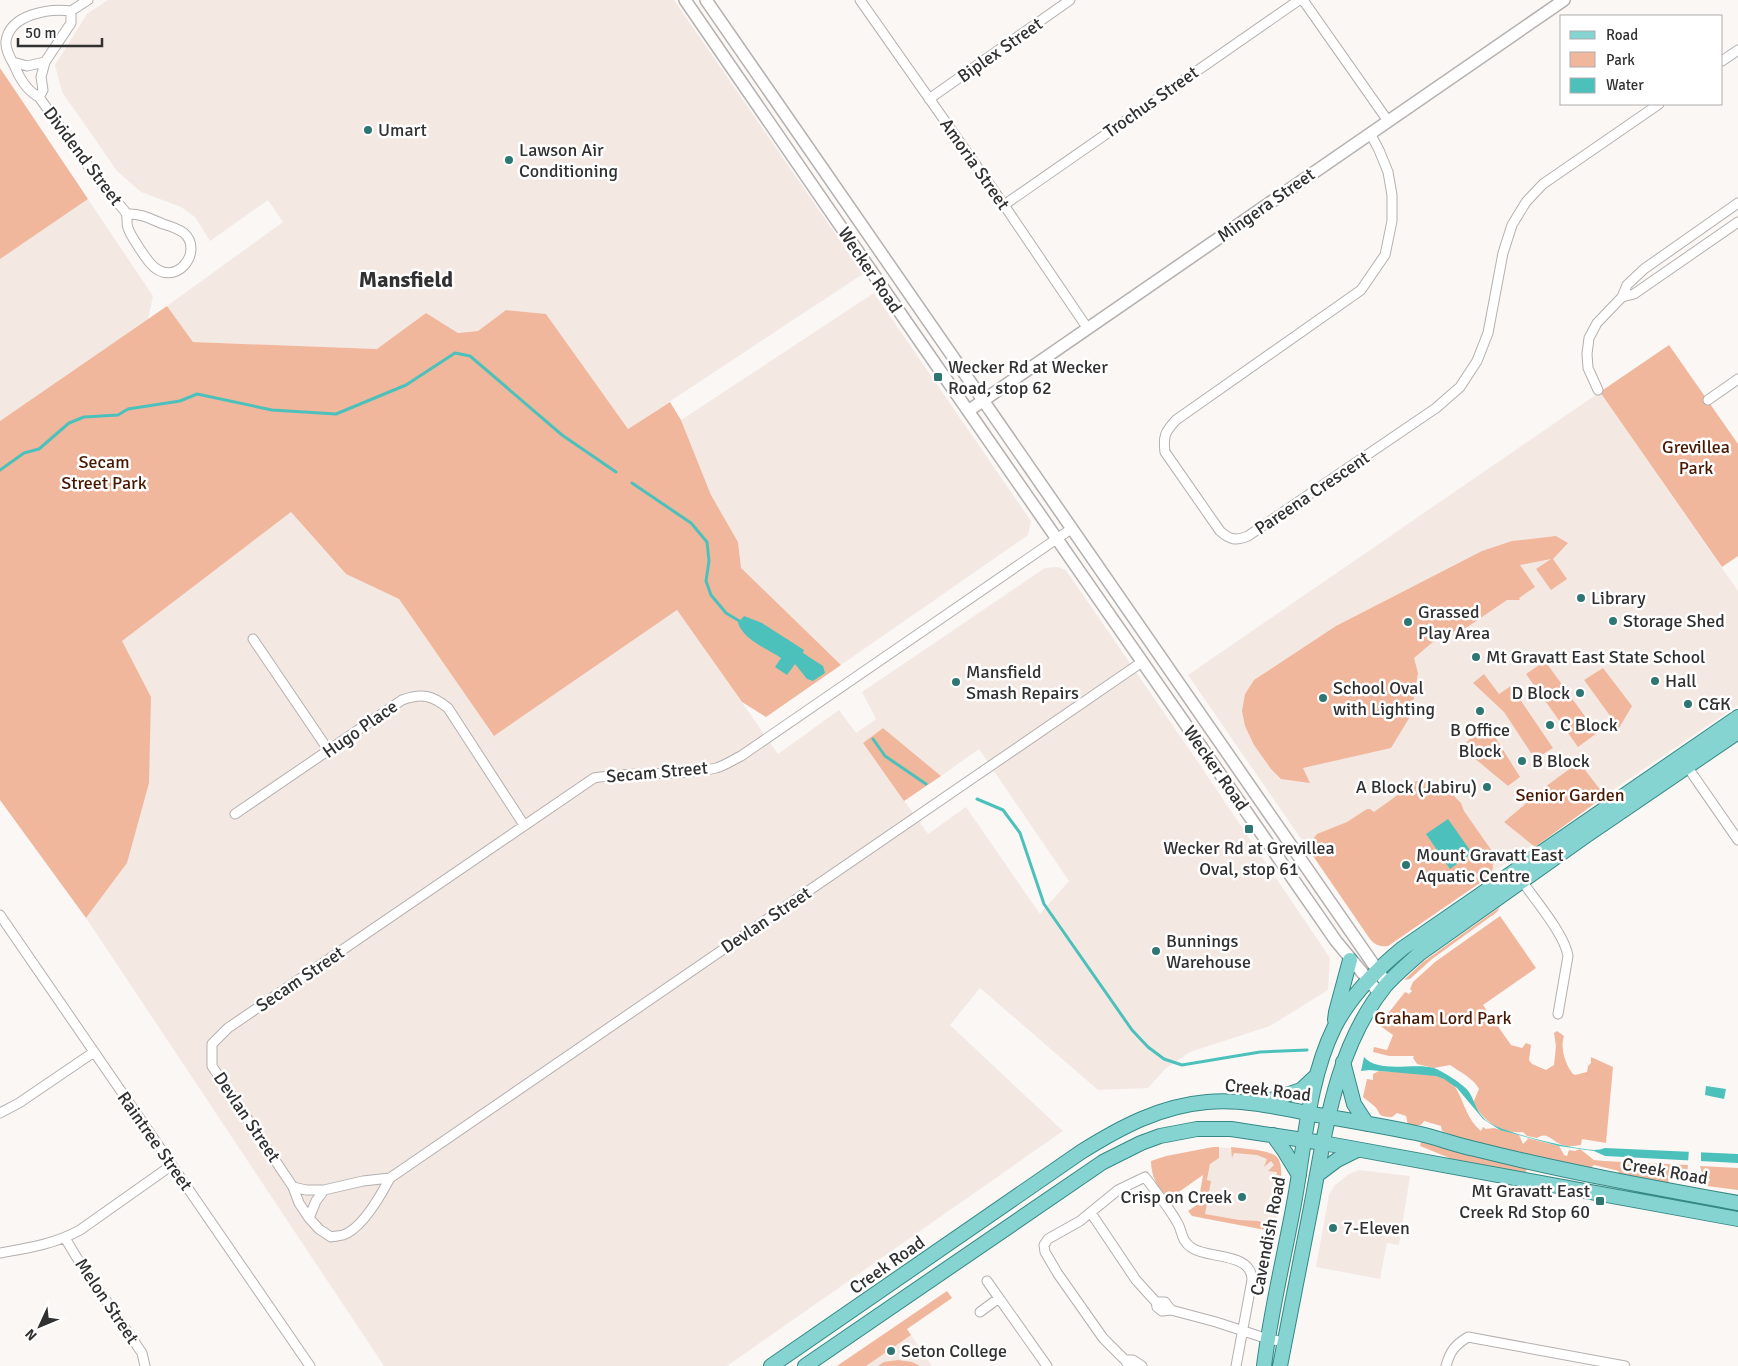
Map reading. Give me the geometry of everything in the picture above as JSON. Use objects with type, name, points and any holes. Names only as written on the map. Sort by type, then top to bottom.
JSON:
[{"type":"main road","points":[[1684,762],[1738,718]]},
{"type":"main road","points":[[1335,1026],[1351,1000],[1372,975],[1403,948],[1684,762],[1738,732]]},
{"type":"main road","name":"Cavendish Road","points":[[1280,1366],[1323,1143],[1343,1062],[1358,1029],[1383,989],[1419,954],[1684,762]]},
{"type":"main road","points":[[1335,1026],[1336,1012],[1350,960]]},
{"type":"main road","name":"Cavendish Road","points":[[1264,1366],[1274,1294],[1318,1074],[1335,1026]]},
{"type":"main road","points":[[1343,1062],[1354,1104],[1366,1124]]},
{"type":"main road","points":[[1259,1104],[1301,1090],[1318,1074]]},
{"type":"main road","name":"Creek Road","points":[[771,1366],[1081,1152],[1121,1128],[1154,1113],[1190,1104],[1224,1101],[1259,1104],[1310,1113],[1418,1134],[1591,1177],[1738,1203]]},
{"type":"main road","name":"Creek Road","points":[[805,1366],[1087,1172],[1118,1153],[1160,1136],[1198,1129],[1231,1129],[1323,1143],[1738,1220]]},
{"type":"main road","points":[[1272,1135],[1299,1175]]},
{"type":"main road","points":[[1317,1175],[1337,1160],[1357,1150]]},
{"type":"street","points":[[71,11],[88,0]]},
{"type":"street","name":"Wecker Road","points":[[686,0],[1056,539],[1350,960],[1372,975]]},
{"type":"street","name":"Wecker Road","points":[[706,0],[982,401],[1283,832],[1372,975],[1383,989]]},
{"type":"street","name":"Amoria Street","points":[[860,0],[1004,205],[1088,329]]},
{"type":"street","name":"Biplex Street","points":[[929,99],[1070,0]]},
{"type":"street","name":"Trochus Street","points":[[1004,205],[1299,0]]},
{"type":"street","points":[[1303,0],[1388,121]]},
{"type":"street","name":"Mingera Street","points":[[968,411],[1564,0]]},
{"type":"street","name":"Dividend Street","points":[[39,97],[43,90],[41,77],[45,62],[71,23],[71,11],[59,10],[36,14],[15,23],[6,41],[7,50],[19,76],[32,93],[39,97],[107,191],[127,214],[127,228],[150,263],[158,270],[167,274],[176,272],[183,267],[188,260],[191,246],[188,238],[182,232],[138,214],[127,214]]},
{"type":"street","points":[[1723,60],[1738,50]]},
{"type":"street","points":[[13,62],[28,66],[45,62]]},
{"type":"street","points":[[736,74],[750,64]]},
{"type":"street","name":"Pareena Crescent","points":[[1370,133],[1388,172],[1392,195],[1392,221],[1385,256],[1361,290],[1176,420],[1168,428],[1163,439],[1165,452],[1220,531],[1229,539],[1238,540],[1248,536],[1436,408],[1460,387],[1477,361],[1488,333],[1503,253],[1512,225],[1526,202],[1543,184],[1659,105]]},
{"type":"street","points":[[799,165],[814,156]]},
{"type":"street","points":[[1598,390],[1588,368],[1587,354],[1589,338],[1597,323],[1622,297],[1627,285],[1644,269],[1738,203]]},
{"type":"street","points":[[1622,297],[1634,294],[1738,222]]},
{"type":"street","points":[[1708,400],[1738,379]]},
{"type":"street","points":[[1056,539],[1071,529]]},
{"type":"street","name":"Secam Street","points":[[212,1044],[228,1028],[594,778],[616,774],[683,773],[718,767],[741,756],[1056,539]]},
{"type":"street","points":[[253,639],[329,751]]},
{"type":"street","name":"Devlan Street","points":[[293,1187],[306,1190],[324,1190],[390,1178],[1142,662]]},
{"type":"street","name":"Hugo Place","points":[[235,814],[402,700],[412,697],[430,696],[448,708],[524,825]]},
{"type":"street","points":[[1684,762],[1738,840]]},
{"type":"street","points":[[1522,881],[1567,949],[1568,956],[1558,1014]]},
{"type":"street","name":"Raintree Street","points":[[0,915],[310,1366]]},
{"type":"street","name":"Devlan Street","points":[[212,1044],[212,1066],[293,1187],[299,1203],[319,1229],[331,1237],[344,1235],[364,1217],[380,1197],[390,1178]]},
{"type":"street","points":[[0,1112],[20,1103],[94,1052]]},
{"type":"street","points":[[0,1253],[41,1246],[65,1238],[80,1230],[172,1165]]},
{"type":"street","points":[[1142,1366],[1133,1360],[1127,1363],[1103,1338],[1058,1274],[1045,1252],[1044,1246],[1048,1239],[1091,1213],[1118,1190],[1145,1177],[1179,1224],[1180,1234],[1188,1244],[1197,1251],[1234,1259],[1249,1268],[1252,1280],[1236,1366]]},
{"type":"street","points":[[310,1218],[316,1201],[324,1190]]},
{"type":"street","points":[[1091,1213],[1142,1288],[1162,1311],[1171,1310],[1268,1339],[1285,1342]]},
{"type":"street","name":"Melon Street","points":[[65,1238],[142,1352],[145,1366]]},
{"type":"street","points":[[987,1280],[1047,1366]]},
{"type":"street","points":[[980,1312],[999,1298]]},
{"type":"street","points":[[1446,1366],[1450,1352],[1457,1344],[1468,1337],[1625,1366]]},
{"type":"shaded area","points":[[108,0],[674,0],[863,274],[628,429],[546,314],[506,310],[478,331],[458,333],[426,313],[378,349],[193,342],[167,306],[283,222],[268,200],[210,241],[195,217],[181,207],[141,192],[117,171],[62,92],[55,65],[87,14]]},
{"type":"shaded area","points":[[88,199],[153,296],[148,319],[0,421],[0,258]]},
{"type":"shaded area","points":[[874,293],[1031,521],[1028,535],[841,665],[740,568],[738,542],[711,495],[681,420]]},
{"type":"shaded area","name":"Mt Gravatt East State School","points":[[1600,392],[1738,591],[1738,705],[1516,856],[1388,946],[1377,945],[1370,939],[1188,675]]},
{"type":"shaded area","points":[[291,512],[346,574],[399,599],[494,736],[677,610],[778,754],[839,710],[856,733],[876,719],[862,692],[1045,568],[1057,567],[1066,570],[1330,958],[1328,990],[1270,1026],[1190,1052],[1165,1069],[1148,1088],[1098,1090],[980,988],[950,1025],[1063,1131],[727,1366],[384,1366],[86,918],[127,863],[151,697],[121,641]],"holes":[[[883,728],[941,776],[979,749],[1069,881],[1040,914],[966,807],[928,834],[863,743]]]},
{"type":"shaded area","name":"Crisp on Creek","points":[[1213,1147],[1258,1150],[1273,1155],[1279,1160],[1281,1180],[1275,1228],[1271,1231],[1201,1218]]},
{"type":"shaded area","points":[[1359,1170],[1410,1176],[1399,1245],[1387,1243],[1380,1279],[1316,1267],[1329,1195],[1335,1185],[1349,1174]]},
{"type":"shaded area","name":"Seton College","points":[[902,1322],[932,1366],[837,1366]]},
{"type":"green space","points":[[0,68],[88,199],[0,259]]},
{"type":"green space","name":"Secam Street Park","points":[[167,306],[193,342],[377,349],[426,313],[458,333],[478,331],[506,310],[546,314],[628,429],[670,402],[681,420],[711,495],[738,542],[741,568],[841,665],[766,717],[742,702],[677,610],[494,736],[399,599],[346,574],[291,512],[122,641],[151,697],[149,783],[127,863],[86,918],[0,800],[0,421]]},
{"type":"green space","name":"Grevillea Park","points":[[1669,345],[1738,444],[1738,556],[1722,567],[1600,392]]},
{"type":"green space","points":[[1556,536],[1568,543],[1553,559],[1567,579],[1551,590],[1536,569],[1551,559],[1520,565],[1535,587],[1519,598],[1520,600],[1507,600],[1457,634],[1455,631],[1434,641],[1414,658],[1418,673],[1411,715],[1391,748],[1303,768],[1310,783],[1281,779],[1271,769],[1254,745],[1245,726],[1242,711],[1245,694],[1254,680],[1336,626],[1482,551],[1512,541]]},
{"type":"green space","points":[[1545,661],[1597,733],[1578,747],[1526,674]]},
{"type":"green space","points":[[1603,668],[1632,706],[1619,728],[1584,680]]},
{"type":"green space","points":[[1484,674],[1499,694],[1511,686],[1553,748],[1535,759],[1504,712],[1473,683]]},
{"type":"green space","points":[[1481,726],[1495,737],[1520,777],[1508,786],[1462,748]]},
{"type":"green space","points":[[883,728],[941,776],[904,801],[863,743]]},
{"type":"green space","name":"Senior Garden","points":[[1579,762],[1605,796],[1535,847],[1504,822],[1549,784]]},
{"type":"green space","name":"Mount Gravatt East Aquatic Centre","points":[[1417,781],[1432,782],[1445,787],[1461,803],[1464,811],[1494,854],[1492,874],[1388,946],[1380,946],[1370,939],[1307,847],[1317,834],[1347,822],[1367,809],[1374,812],[1399,794],[1406,784]]},
{"type":"green space","points":[[1500,907],[1497,912],[1432,959],[1410,979],[1404,980],[1423,962]]},
{"type":"green space","name":"Graham Lord Park","points":[[1500,916],[1536,968],[1483,1005],[1511,1045],[1522,1048],[1526,1043],[1531,1045],[1529,1060],[1532,1064],[1546,1070],[1554,1065],[1556,1046],[1554,1033],[1557,1031],[1564,1036],[1564,1056],[1573,1074],[1587,1072],[1588,1066],[1591,1063],[1591,1057],[1613,1067],[1606,1143],[1582,1139],[1581,1145],[1565,1146],[1544,1135],[1537,1138],[1527,1136],[1523,1132],[1501,1129],[1482,1116],[1473,1103],[1479,1089],[1476,1085],[1450,1065],[1434,1068],[1417,1064],[1413,1058],[1414,1056],[1389,1056],[1373,1052],[1374,1047],[1387,1050],[1393,1035],[1379,1025],[1405,992],[1409,994],[1412,991],[1410,989],[1413,982],[1435,962]]},
{"type":"green space","points":[[1379,1071],[1422,1073],[1444,1078],[1452,1083],[1457,1090],[1469,1117],[1481,1131],[1483,1127],[1486,1129],[1494,1128],[1519,1135],[1523,1144],[1527,1138],[1559,1146],[1564,1155],[1567,1156],[1569,1150],[1575,1151],[1580,1149],[1594,1160],[1688,1165],[1687,1175],[1677,1176],[1676,1179],[1668,1178],[1669,1185],[1617,1175],[1619,1171],[1594,1165],[1589,1169],[1522,1154],[1519,1151],[1515,1154],[1492,1150],[1483,1143],[1454,1142],[1452,1135],[1442,1131],[1441,1126],[1424,1121],[1421,1125],[1408,1125],[1406,1116],[1397,1113],[1392,1117],[1381,1115],[1363,1097],[1367,1079],[1373,1080],[1373,1074]]},
{"type":"green space","points":[[1421,1142],[1527,1169],[1525,1174],[1457,1161],[1420,1146]]},
{"type":"green space","points":[[1219,1147],[1219,1158],[1210,1164],[1207,1180],[1211,1181],[1205,1214],[1258,1221],[1275,1228],[1271,1231],[1192,1216],[1188,1211],[1198,1204],[1203,1175],[1173,1196],[1174,1198],[1171,1200],[1167,1199],[1156,1182],[1151,1161],[1166,1156]]},
{"type":"green space","points":[[1231,1147],[1262,1151],[1277,1157],[1280,1162],[1281,1176],[1277,1215],[1267,1213],[1272,1212],[1277,1172],[1268,1171],[1274,1165],[1271,1161],[1264,1167],[1267,1159],[1257,1155],[1234,1153],[1232,1158]]},
{"type":"green space","points":[[1700,1166],[1738,1168],[1738,1190],[1699,1185],[1699,1178],[1708,1183],[1710,1180],[1706,1173],[1702,1173]]},
{"type":"green space","points":[[947,1291],[952,1298],[907,1329],[911,1335],[866,1366],[837,1366]]},
{"type":"green space","points":[[898,1360],[912,1362],[920,1366],[878,1366],[884,1362]]},
{"type":"water","points":[[744,616],[762,623],[804,650],[803,653],[823,666],[825,673],[813,681],[807,679],[795,664],[787,675],[775,667],[781,658],[745,634],[738,623]]},
{"type":"water","points":[[1448,819],[1472,853],[1450,869],[1426,834]]},
{"type":"water","points":[[1364,1057],[1379,1065],[1434,1068],[1453,1078],[1467,1089],[1478,1110],[1487,1121],[1495,1126],[1522,1135],[1555,1144],[1594,1150],[1605,1148],[1738,1154],[1738,1163],[1605,1156],[1594,1151],[1559,1146],[1500,1130],[1483,1119],[1457,1088],[1444,1079],[1436,1076],[1369,1070],[1361,1071]]},
{"type":"water","points":[[1706,1086],[1726,1089],[1724,1099],[1705,1095]]},
{"type":"pier","points":[[1689,1149],[1701,1150],[1701,1163],[1688,1163]]},
{"type":"waterway","points":[[0,470],[24,453],[39,449],[69,423],[84,417],[118,415],[128,409],[180,401],[197,394],[272,410],[336,414],[406,385],[455,353],[470,356],[562,435],[616,472]]},
{"type":"waterway","points":[[632,483],[691,523],[707,542],[709,561],[706,581],[711,595],[726,613],[741,622]]},
{"type":"waterway","points":[[873,739],[885,756],[926,784]]},
{"type":"waterway","points":[[977,799],[1003,810],[1020,833],[1044,904],[1132,1030],[1148,1047],[1164,1059],[1182,1065],[1260,1052],[1307,1050]]},
{"type":"place","name":"Umart","points":[[368,130]]},
{"type":"place","name":"Lawson Air Conditioning","points":[[509,160]]},
{"type":"place","name":"Wecker Rd at Wecker Road, stop 62","points":[[938,377]]},
{"type":"place","name":"Library","points":[[1581,598]]},
{"type":"place","name":"Storage Shed","points":[[1613,621]]},
{"type":"place","name":"Grassed Play Area","points":[[1408,622]]},
{"type":"place","name":"Mt Gravatt East State School","points":[[1476,657]]},
{"type":"place","name":"Hall","points":[[1655,681]]},
{"type":"place","name":"Mansfield Smash Repairs","points":[[956,682]]},
{"type":"place","name":"D Block","points":[[1580,693]]},
{"type":"place","name":"School Oval with Lighting","points":[[1323,698]]},
{"type":"place","name":"C&K","points":[[1688,704]]},
{"type":"place","name":"B Office Block","points":[[1480,711]]},
{"type":"place","name":"C Block","points":[[1550,725]]},
{"type":"place","name":"B Block","points":[[1522,761]]},
{"type":"place","name":"A Block (Jabiru)","points":[[1487,787]]},
{"type":"place","name":"Wecker Rd at Grevillea Oval, stop 61","points":[[1249,829]]},
{"type":"place","name":"Mount Gravatt East Aquatic Centre","points":[[1406,865]]},
{"type":"place","name":"Bunnings Warehouse","points":[[1156,951]]},
{"type":"place","name":"Crisp on Creek","points":[[1242,1197]]},
{"type":"place","name":"Mt Gravatt East Creek Rd Stop 60","points":[[1600,1201]]},
{"type":"place","name":"7-Eleven","points":[[1333,1228]]},
{"type":"place","name":"Seton College","points":[[891,1351]]},
{"type":"district","name":"Mansfield","points":[[406,279]]}]
